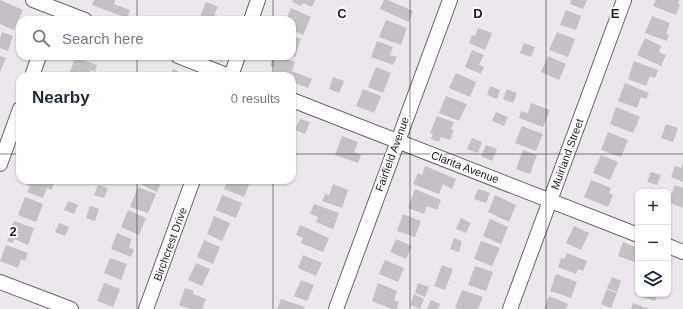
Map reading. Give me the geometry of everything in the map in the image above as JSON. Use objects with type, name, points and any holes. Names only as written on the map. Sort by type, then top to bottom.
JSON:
[{"type":"street","points":[[33,0],[73,16]]},
{"type":"street","points":[[252,16],[258,0]]},
{"type":"street","name":"Fairfield Avenue","points":[[336,309],[450,0]]},
{"type":"street","name":"Muirland Street","points":[[510,309],[624,0]]},
{"type":"street","points":[[33,72],[38,60]]},
{"type":"street","points":[[188,60],[220,72]]},
{"type":"street","points":[[232,72],[236,60]]},
{"type":"street","name":"Clarita Avenue","points":[[296,102],[635,233]]},
{"type":"street","points":[[0,164],[16,120]]},
{"type":"street","name":"Birchcrest Drive","points":[[146,309],[192,184]]},
{"type":"street","points":[[671,247],[683,252]]},
{"type":"street","points":[[0,282],[69,309]]},
{"type":"building","points":[[0,0],[23,10],[20,16],[16,16],[16,26],[14,30],[0,24]]},
{"type":"building","points":[[94,0],[115,0],[114,4],[130,10],[128,16],[122,16],[92,5]]},
{"type":"building","points":[[293,0],[315,0],[312,7],[303,3],[301,6],[292,2]]},
{"type":"building","points":[[384,0],[388,0],[413,11],[409,22],[380,9]]},
{"type":"building","points":[[571,0],[587,0],[583,9],[570,4]]},
{"type":"building","points":[[656,0],[679,0],[678,4],[680,5],[676,15],[653,6]]},
{"type":"building","points":[[206,2],[218,7],[214,15],[216,16],[200,16]]},
{"type":"building","points":[[291,8],[311,17],[303,35],[296,32],[296,16],[288,16]]},
{"type":"building","points":[[566,10],[581,16],[576,30],[560,25]]},
{"type":"building","points":[[652,16],[670,23],[666,34],[669,35],[667,41],[645,33]]},
{"type":"building","points":[[386,20],[407,28],[401,45],[379,37]]},
{"type":"building","points":[[478,28],[492,33],[485,50],[469,43],[472,35],[475,36]]},
{"type":"building","points":[[2,32],[13,36],[8,51],[0,48]]},
{"type":"building","points":[[557,32],[575,39],[568,57],[549,50]]},
{"type":"building","points":[[296,37],[301,39],[296,54]]},
{"type":"building","points":[[645,38],[661,46],[659,52],[666,55],[661,66],[637,55]]},
{"type":"building","points":[[377,41],[393,47],[390,55],[397,57],[393,65],[371,57]]},
{"type":"building","points":[[524,43],[535,47],[531,57],[520,53]]},
{"type":"building","points":[[472,50],[484,55],[479,65],[484,67],[481,74],[465,67]]},
{"type":"building","points":[[0,56],[6,58],[0,72]]},
{"type":"building","points":[[548,56],[566,64],[559,80],[541,72]]},
{"type":"building","points":[[74,60],[83,60],[97,65],[95,72],[91,70],[90,72],[70,72]]},
{"type":"building","points":[[272,60],[290,60],[295,62],[292,71],[294,72],[273,72],[275,68],[270,66]]},
{"type":"building","points":[[634,61],[658,70],[655,78],[650,76],[646,86],[628,79]]},
{"type":"building","points":[[376,67],[391,73],[383,93],[368,87]]},
{"type":"building","points":[[173,69],[179,72],[172,72]]},
{"type":"building","points":[[296,73],[312,79],[308,88],[296,84]]},
{"type":"building","points":[[456,73],[476,82],[470,97],[449,88]]},
{"type":"building","points":[[333,77],[344,81],[339,93],[329,89]]},
{"type":"building","points":[[625,83],[649,93],[646,99],[641,97],[637,108],[618,101]]},
{"type":"building","points":[[490,86],[500,90],[497,99],[487,95]]},
{"type":"building","points":[[363,89],[381,96],[374,113],[356,106]]},
{"type":"building","points":[[507,89],[517,93],[513,103],[503,99]]},
{"type":"building","points":[[446,96],[467,104],[459,121],[439,113]]},
{"type":"building","points":[[531,103],[550,110],[543,127],[519,118],[521,111],[528,113]]},
{"type":"building","points":[[616,107],[640,117],[633,133],[610,124]]},
{"type":"building","points":[[496,112],[508,117],[504,126],[492,121]]},
{"type":"building","points":[[437,116],[454,122],[451,129],[454,130],[450,140],[441,137],[439,142],[431,139],[433,134],[430,133]]},
{"type":"building","points":[[300,119],[310,122],[305,134],[296,130]]},
{"type":"building","points":[[666,124],[678,128],[673,142],[661,138]]},
{"type":"building","points":[[522,126],[543,134],[536,151],[515,143]]},
{"type":"building","points":[[608,132],[628,140],[621,157],[601,150]]},
{"type":"building","points":[[342,136],[358,142],[354,152],[361,155],[358,163],[335,155]]},
{"type":"building","points":[[472,138],[482,142],[478,153],[467,149]]},
{"type":"building","points":[[486,145],[497,149],[492,161],[481,156]]},
{"type":"building","points":[[523,150],[537,155],[530,174],[516,169]]},
{"type":"building","points":[[601,155],[618,162],[610,180],[593,173]]},
{"type":"building","points":[[683,162],[683,182],[671,177],[675,166],[681,168]]},
{"type":"building","points":[[425,166],[456,179],[452,189],[443,184],[439,194],[413,184],[418,173],[422,175]]},
{"type":"building","points":[[651,172],[661,175],[657,185],[647,182]]},
{"type":"building","points":[[591,180],[611,188],[609,193],[613,195],[608,207],[584,197]]},
{"type":"building","points":[[54,184],[52,190],[47,188],[43,198],[27,192],[30,186],[27,185]]},
{"type":"building","points":[[142,184],[160,184],[157,192]]},
{"type":"building","points":[[226,184],[249,184],[244,197],[224,189]]},
{"type":"building","points":[[333,184],[348,190],[342,208],[322,201],[325,194],[329,195]]},
{"type":"building","points":[[98,185],[108,188],[104,198],[94,195]]},
{"type":"building","points":[[675,185],[683,188],[683,208],[671,203],[671,195]]},
{"type":"building","points":[[138,187],[156,194],[148,213],[130,207]]},
{"type":"building","points":[[415,189],[441,200],[437,210],[427,206],[424,214],[408,208]]},
{"type":"building","points":[[478,189],[490,193],[486,203],[474,199]]},
{"type":"building","points":[[222,195],[242,203],[236,218],[216,210]]},
{"type":"building","points":[[495,195],[516,205],[509,222],[488,212]]},
{"type":"building","points":[[25,197],[43,204],[36,222],[18,215]]},
{"type":"building","points":[[68,201],[78,205],[74,214],[64,210]]},
{"type":"building","points":[[314,204],[339,213],[333,229],[316,222],[318,217],[310,214]]},
{"type":"building","points":[[90,206],[99,209],[95,221],[86,218]]},
{"type":"building","points":[[128,210],[146,218],[139,235],[121,227]]},
{"type":"building","points":[[403,214],[421,221],[415,237],[397,231]]},
{"type":"building","points":[[214,216],[230,223],[222,241],[207,234]]},
{"type":"building","points":[[461,218],[471,223],[466,233],[456,229]]},
{"type":"building","points":[[490,219],[508,227],[501,244],[483,236]]},
{"type":"building","points":[[14,221],[34,228],[28,245],[14,239],[13,243],[7,241]]},
{"type":"building","points":[[59,223],[69,227],[65,236],[55,232]]},
{"type":"building","points":[[300,225],[329,238],[323,252],[301,243],[303,238],[296,235]]},
{"type":"building","points":[[574,226],[589,233],[581,250],[566,243]]},
{"type":"building","points":[[117,233],[132,239],[129,247],[134,250],[131,257],[111,249]]},
{"type":"building","points":[[454,238],[462,241],[459,252],[450,249]]},
{"type":"building","points":[[396,239],[412,246],[406,259],[390,252]]},
{"type":"building","points":[[204,240],[220,247],[213,264],[197,257]]},
{"type":"building","points":[[481,241],[500,248],[492,266],[474,259]]},
{"type":"building","points":[[623,242],[635,247],[634,262],[618,256]]},
{"type":"building","points":[[6,245],[28,253],[25,261],[21,259],[18,268],[0,261]]},
{"type":"building","points":[[567,253],[587,261],[583,271],[578,269],[576,274],[558,267],[561,258],[564,259]]},
{"type":"building","points":[[303,255],[322,263],[316,276],[298,268]]},
{"type":"building","points":[[110,258],[127,264],[121,280],[104,273]]},
{"type":"building","points":[[385,260],[404,268],[398,282],[379,274]]},
{"type":"building","points":[[196,263],[210,269],[202,286],[188,280]]},
{"type":"building","points":[[442,265],[453,269],[445,290],[434,286]]},
{"type":"building","points":[[475,266],[493,272],[486,291],[468,285]]},
{"type":"building","points":[[556,274],[577,282],[571,298],[550,291]]},
{"type":"building","points":[[612,277],[621,281],[617,292],[607,288]]},
{"type":"building","points":[[301,280],[314,285],[307,301],[294,296]]},
{"type":"building","points":[[104,283],[120,289],[113,307],[97,301]]},
{"type":"building","points":[[378,283],[397,291],[394,300],[399,302],[397,309],[392,309],[372,301]]},
{"type":"building","points":[[418,283],[429,287],[425,297],[415,293]]},
{"type":"building","points":[[185,288],[194,291],[193,294],[206,299],[202,309],[190,309],[179,305]]},
{"type":"building","points":[[607,289],[617,293],[611,308],[601,304]]},
{"type":"building","points":[[462,290],[483,297],[478,309],[455,308]]},
{"type":"building","points":[[414,294],[424,299],[420,309],[410,305]]},
{"type":"building","points":[[549,296],[568,304],[566,309],[544,309]]},
{"type":"building","points":[[644,297],[656,297],[655,301]]},
{"type":"building","points":[[281,299],[305,307],[304,309],[277,309]]},
{"type":"building","points":[[431,300],[440,304],[438,309],[427,309]]},
{"type":"building","points":[[633,303],[649,309],[631,309]]}]
